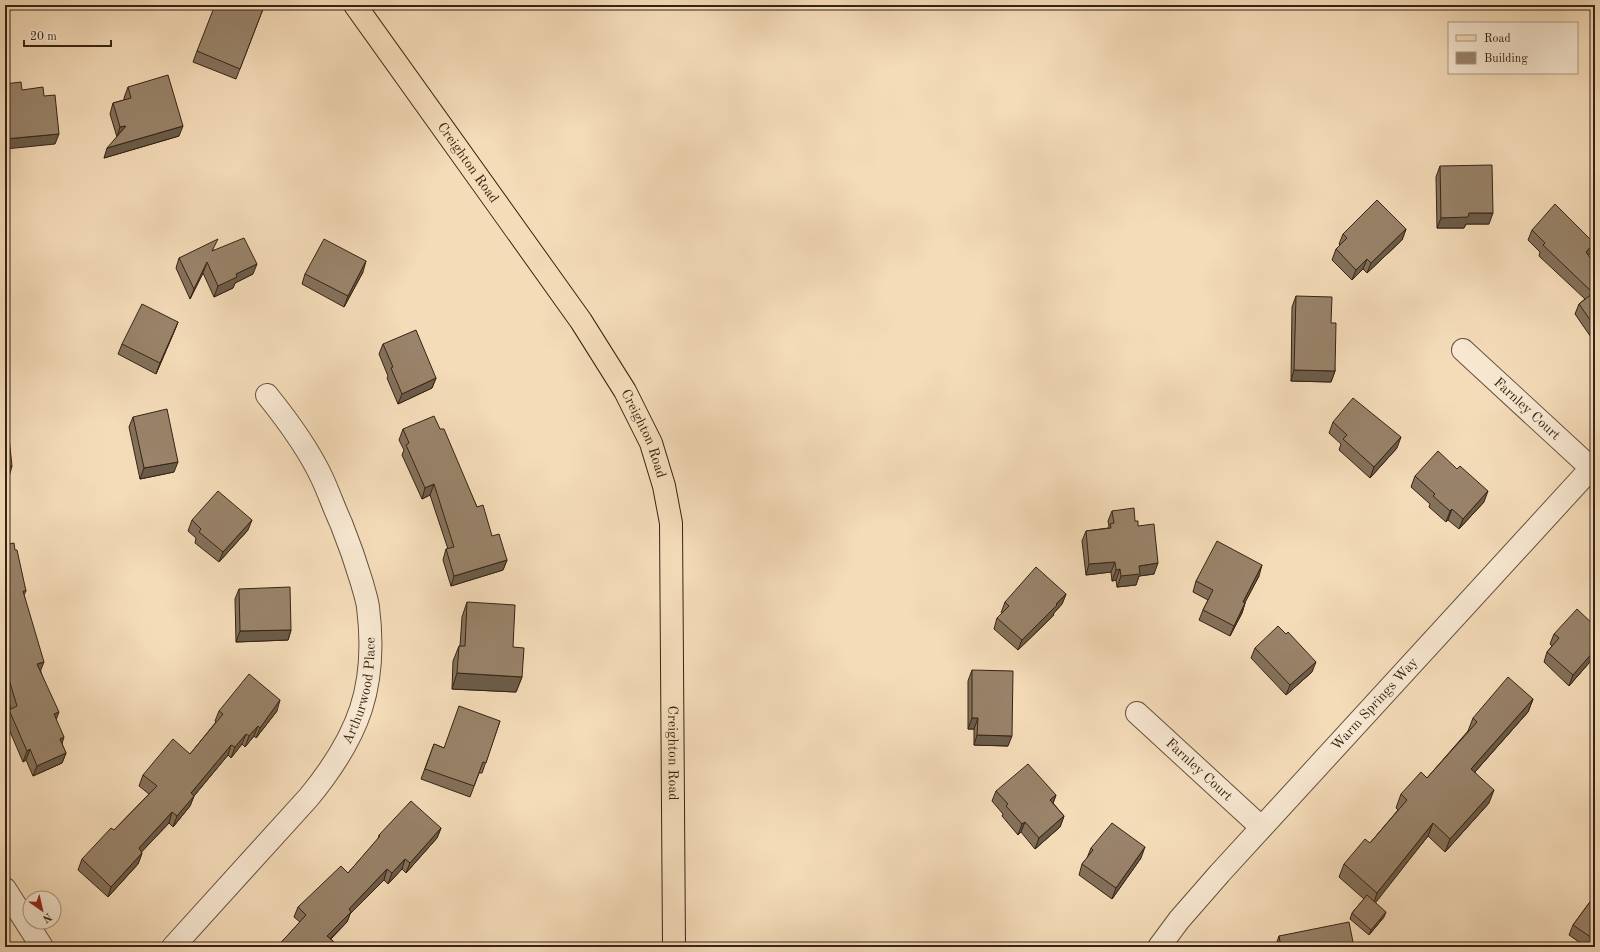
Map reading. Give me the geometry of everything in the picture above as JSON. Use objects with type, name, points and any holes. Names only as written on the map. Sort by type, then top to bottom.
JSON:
[{"type":"main road","name":"Creighton Road","points":[[355,5],[581,321],[625,391],[651,443],[664,486],[671,523],[674,947]]},
{"type":"street","name":"Farnley Court","points":[[1463,350],[1593,466]]},
{"type":"street","name":"Arthurwood Place","points":[[173,947],[309,797],[328,773],[345,748],[357,721],[365,697],[370,668],[368,606],[353,554],[319,472],[307,449],[288,421],[267,395]]},
{"type":"street","name":"Warm Springs Way","points":[[1159,947],[1179,920],[1261,827],[1593,466]]},
{"type":"street","name":"Farnley Court","points":[[1137,713],[1261,827]]},
{"type":"street","points":[[5,889],[42,947]]},
{"type":"building","points":[[215,5],[258,5],[257,7],[263,9],[240,69],[197,51]]},
{"type":"building","points":[[168,75],[183,126],[107,148],[126,126],[120,127],[113,103],[131,98],[128,87]]},
{"type":"building","points":[[21,82],[22,90],[43,87],[44,96],[55,95],[59,134],[5,139],[5,84]]},
{"type":"building","points":[[1492,165],[1493,213],[1469,213],[1468,217],[1441,218],[1440,166]]},
{"type":"building","points":[[1377,200],[1406,229],[1371,263],[1367,259],[1356,270],[1336,249],[1347,238],[1343,234]]},
{"type":"building","points":[[1555,204],[1594,243],[1586,252],[1595,265],[1595,327],[1579,304],[1593,293],[1543,245],[1545,243],[1532,230]]},
{"type":"building","points":[[244,238],[257,264],[236,274],[237,277],[218,286],[207,262],[194,289],[179,258],[218,239],[212,251]]},
{"type":"building","points":[[324,239],[366,261],[348,296],[305,274]]},
{"type":"building","points":[[1296,296],[1332,297],[1331,323],[1336,323],[1335,371],[1294,370]]},
{"type":"building","points":[[142,304],[178,322],[160,363],[122,344]]},
{"type":"building","points":[[416,330],[436,378],[402,394],[383,344]]},
{"type":"building","points":[[1353,398],[1401,437],[1374,467],[1343,439],[1347,435],[1333,422]]},
{"type":"building","points":[[5,400],[12,466],[5,467]]},
{"type":"building","points":[[167,409],[178,462],[144,468],[133,417]]},
{"type":"building","points":[[434,416],[440,429],[444,429],[477,507],[483,505],[492,536],[499,534],[507,560],[454,576],[446,549],[454,547],[434,484],[425,488],[406,445],[409,443],[403,429]]},
{"type":"building","points":[[1438,451],[1457,469],[1460,466],[1488,491],[1463,519],[1452,509],[1450,511],[1433,496],[1435,494],[1415,476]]},
{"type":"building","points":[[218,491],[252,520],[223,552],[199,532],[201,529],[192,520]]},
{"type":"building","points":[[5,506],[9,544],[14,543],[15,550],[17,550],[26,591],[23,591],[44,662],[37,664],[59,712],[54,714],[64,737],[60,739],[66,753],[37,766],[30,749],[27,751],[9,710],[17,706],[5,666]]},
{"type":"building","points":[[1134,508],[1135,521],[1138,521],[1138,526],[1154,524],[1158,563],[1139,566],[1140,574],[1121,576],[1120,569],[1116,570],[1115,562],[1089,564],[1086,531],[1111,528],[1110,524],[1114,523],[1112,511]]},
{"type":"building","points":[[1217,541],[1262,565],[1243,602],[1245,603],[1234,626],[1203,610],[1213,590],[1196,581]]},
{"type":"building","points":[[1036,567],[1066,594],[1022,640],[997,618],[1009,606],[1005,602]]},
{"type":"building","points":[[290,587],[291,630],[240,631],[239,589]]},
{"type":"building","points":[[467,602],[515,605],[513,647],[524,648],[522,677],[457,673],[459,646],[465,646]]},
{"type":"building","points":[[1577,609],[1595,626],[1595,650],[1573,675],[1547,652],[1559,638],[1554,634]]},
{"type":"building","points":[[1278,626],[1286,634],[1288,632],[1316,662],[1290,685],[1255,648]]},
{"type":"building","points":[[972,670],[1013,671],[1012,736],[977,735],[978,718],[972,718]]},
{"type":"building","points":[[249,674],[280,700],[260,728],[258,726],[249,736],[246,734],[235,747],[231,745],[191,793],[194,796],[177,816],[172,812],[139,848],[142,853],[111,887],[82,859],[111,828],[114,830],[157,786],[143,775],[173,739],[190,754],[223,714],[219,711]]},
{"type":"building","points":[[1508,677],[1533,699],[1471,769],[1494,790],[1450,839],[1433,823],[1377,893],[1344,864],[1365,839],[1370,843],[1407,800],[1401,794],[1421,772],[1427,778],[1477,722],[1473,718]]},
{"type":"building","points":[[459,706],[500,721],[486,763],[483,762],[474,786],[425,769],[434,744],[444,748]]},
{"type":"building","points":[[1028,764],[1056,795],[1050,800],[1064,816],[1039,838],[1025,822],[1022,824],[1006,806],[1008,804],[996,791]]},
{"type":"building","points":[[411,801],[441,828],[410,863],[405,859],[392,873],[387,869],[349,909],[351,912],[327,936],[334,942],[329,947],[277,947],[306,915],[298,907],[341,866],[348,873],[380,836],[379,835]]},
{"type":"building","points":[[1112,823],[1145,847],[1116,888],[1082,864],[1093,850],[1091,848]]},
{"type":"building","points":[[1367,895],[1386,912],[1371,930],[1352,913]]},
{"type":"building","points":[[1595,895],[1595,940],[1573,925]]},
{"type":"building","points":[[1349,922],[1354,947],[1281,947],[1279,936]]}]
